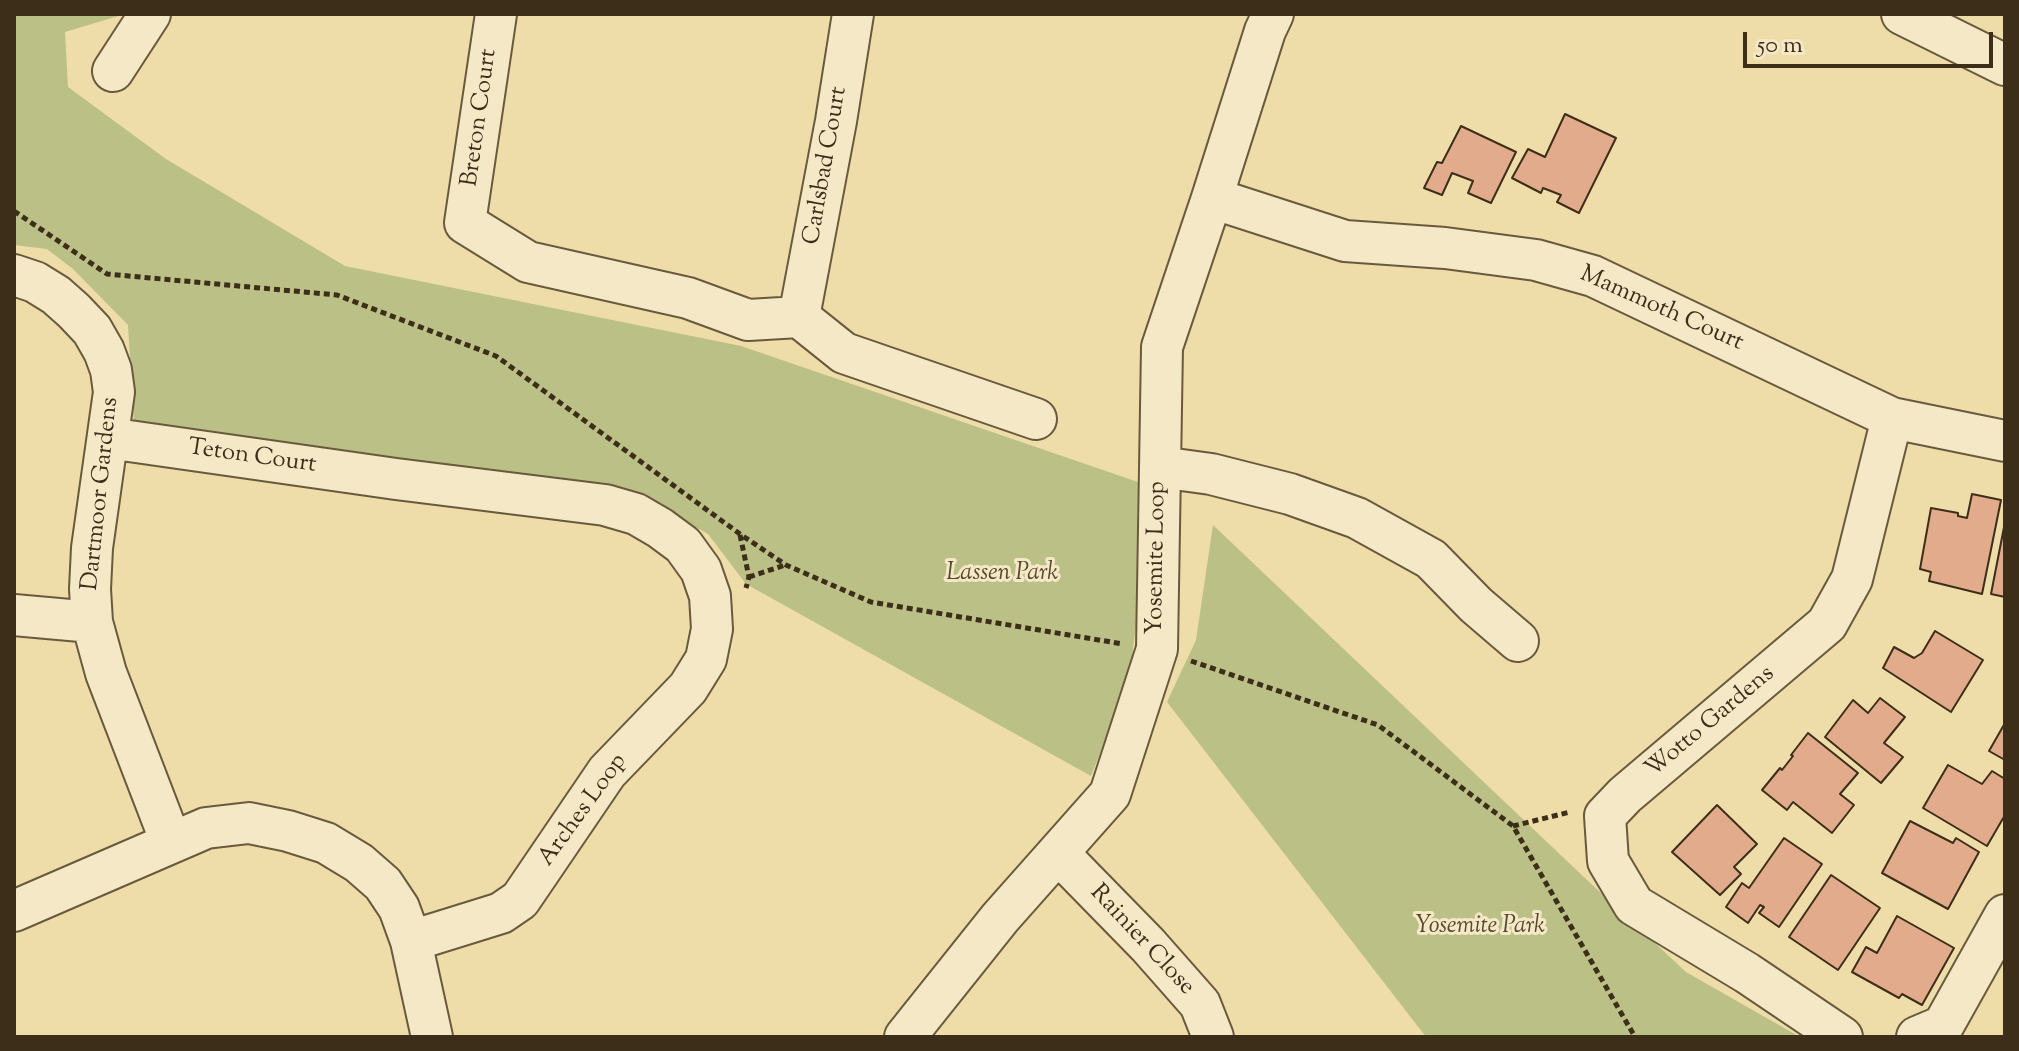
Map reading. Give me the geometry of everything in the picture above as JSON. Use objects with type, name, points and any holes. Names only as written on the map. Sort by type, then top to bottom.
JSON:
[{"type":"street","points":[[113,71],[150,14]]},
{"type":"street","name":"Breton Court","points":[[496,14],[465,223],[528,262],[688,298],[748,320],[799,317]]},
{"type":"street","name":"Carlsbad Court","points":[[799,317],[853,14]]},
{"type":"street","name":"Yosemite Loop","points":[[905,1037],[1000,918],[1110,794],[1157,649],[1162,347],[1273,14]]},
{"type":"street","points":[[1902,14],[2005,65]]},
{"type":"street","name":"Mammoth Court","points":[[1212,198],[1345,241],[1445,248],[1536,260],[1593,276],[1892,418],[2005,441]]},
{"type":"street","name":"Dartmoor Gardens","points":[[14,275],[35,282],[56,295],[92,330],[111,370],[114,392],[92,548],[92,622],[106,673],[171,842]]},
{"type":"street","points":[[799,317],[844,353],[1036,419]]},
{"type":"street","name":"Wotto Gardens","points":[[1842,1037],[1747,973],[1634,905],[1608,861],[1605,816],[1625,795],[1827,624],[1852,579],[1892,418]]},
{"type":"street","name":"Teton Court","points":[[108,438],[396,479]]},
{"type":"street","points":[[1160,467],[1211,474],[1290,494],[1357,518],[1431,559],[1476,605],[1518,641]]},
{"type":"street","name":"Arches Loop","points":[[396,479],[605,505],[636,514],[683,545],[701,570],[710,596],[726,623],[688,688],[607,772],[520,900],[501,913],[411,941]]},
{"type":"street","points":[[14,615],[92,622]]},
{"type":"street","points":[[14,911],[206,828],[249,823],[288,831],[326,843],[359,863],[383,884],[399,908],[411,941],[432,1037]]},
{"type":"street","name":"Rainier Close","points":[[1058,853],[1148,945],[1200,1004],[1213,1037]]},
{"type":"street","points":[[1917,1037],[1943,1026],[2005,915]]},
{"type":"path","points":[[14,211],[107,274],[337,295],[496,356],[786,565],[871,602],[1157,649],[1378,725],[1513,826],[1635,1037]]},
{"type":"path","points":[[749,577],[786,565]]},
{"type":"green space","name":"Lassen Park","points":[[14,14],[125,14],[65,32],[68,87],[166,159],[345,266],[741,346],[1138,482],[1136,626],[1129,679],[1091,776],[746,584],[708,534],[629,489],[134,423],[128,325],[73,269],[47,249],[14,245]]},
{"type":"green space","name":"Yosemite Park","points":[[1213,525],[1686,972],[1800,1037],[1426,1037],[1167,702],[1196,640]]},
{"type":"building","points":[[1565,114],[1616,138],[1579,213],[1557,202],[1561,195],[1543,188],[1541,193],[1512,178],[1528,149],[1545,157]]},
{"type":"building","points":[[1461,126],[1516,152],[1491,203],[1468,193],[1473,181],[1452,173],[1442,195],[1424,188],[1437,162],[1442,163]]},
{"type":"building","points":[[1972,494],[2001,500],[1982,594],[1929,581],[1931,572],[1920,569],[1931,508],[1958,513],[1958,516],[1967,518]]},
{"type":"building","points":[[2005,522],[2005,597],[1991,594]]},
{"type":"building","points":[[1935,631],[1983,660],[1951,712],[1883,668],[1894,647],[1914,658],[1922,653]]},
{"type":"building","points":[[1880,698],[1905,717],[1884,743],[1903,757],[1881,783],[1825,737],[1853,700],[1868,713]]},
{"type":"building","points":[[2005,723],[2005,760],[1989,751]]},
{"type":"building","points":[[1808,733],[1858,773],[1840,794],[1854,805],[1832,833],[1793,802],[1787,810],[1762,790],[1780,768],[1782,770]]},
{"type":"building","points":[[1948,765],[1982,784],[1992,771],[2005,779],[2005,815],[1987,846],[1923,808]]},
{"type":"building","points":[[1717,805],[1757,844],[1734,867],[1741,874],[1720,895],[1672,852]]},
{"type":"building","points":[[1910,821],[1953,843],[1956,838],[1979,852],[1948,909],[1882,873]]},
{"type":"building","points":[[1784,838],[1822,864],[1779,927],[1759,913],[1764,907],[1760,905],[1748,923],[1726,907],[1742,883],[1749,888]]},
{"type":"building","points":[[1831,875],[1880,908],[1838,970],[1789,937]]},
{"type":"building","points":[[1897,916],[1954,948],[1922,1005],[1902,994],[1899,998],[1852,972],[1866,947],[1877,953]]}]
